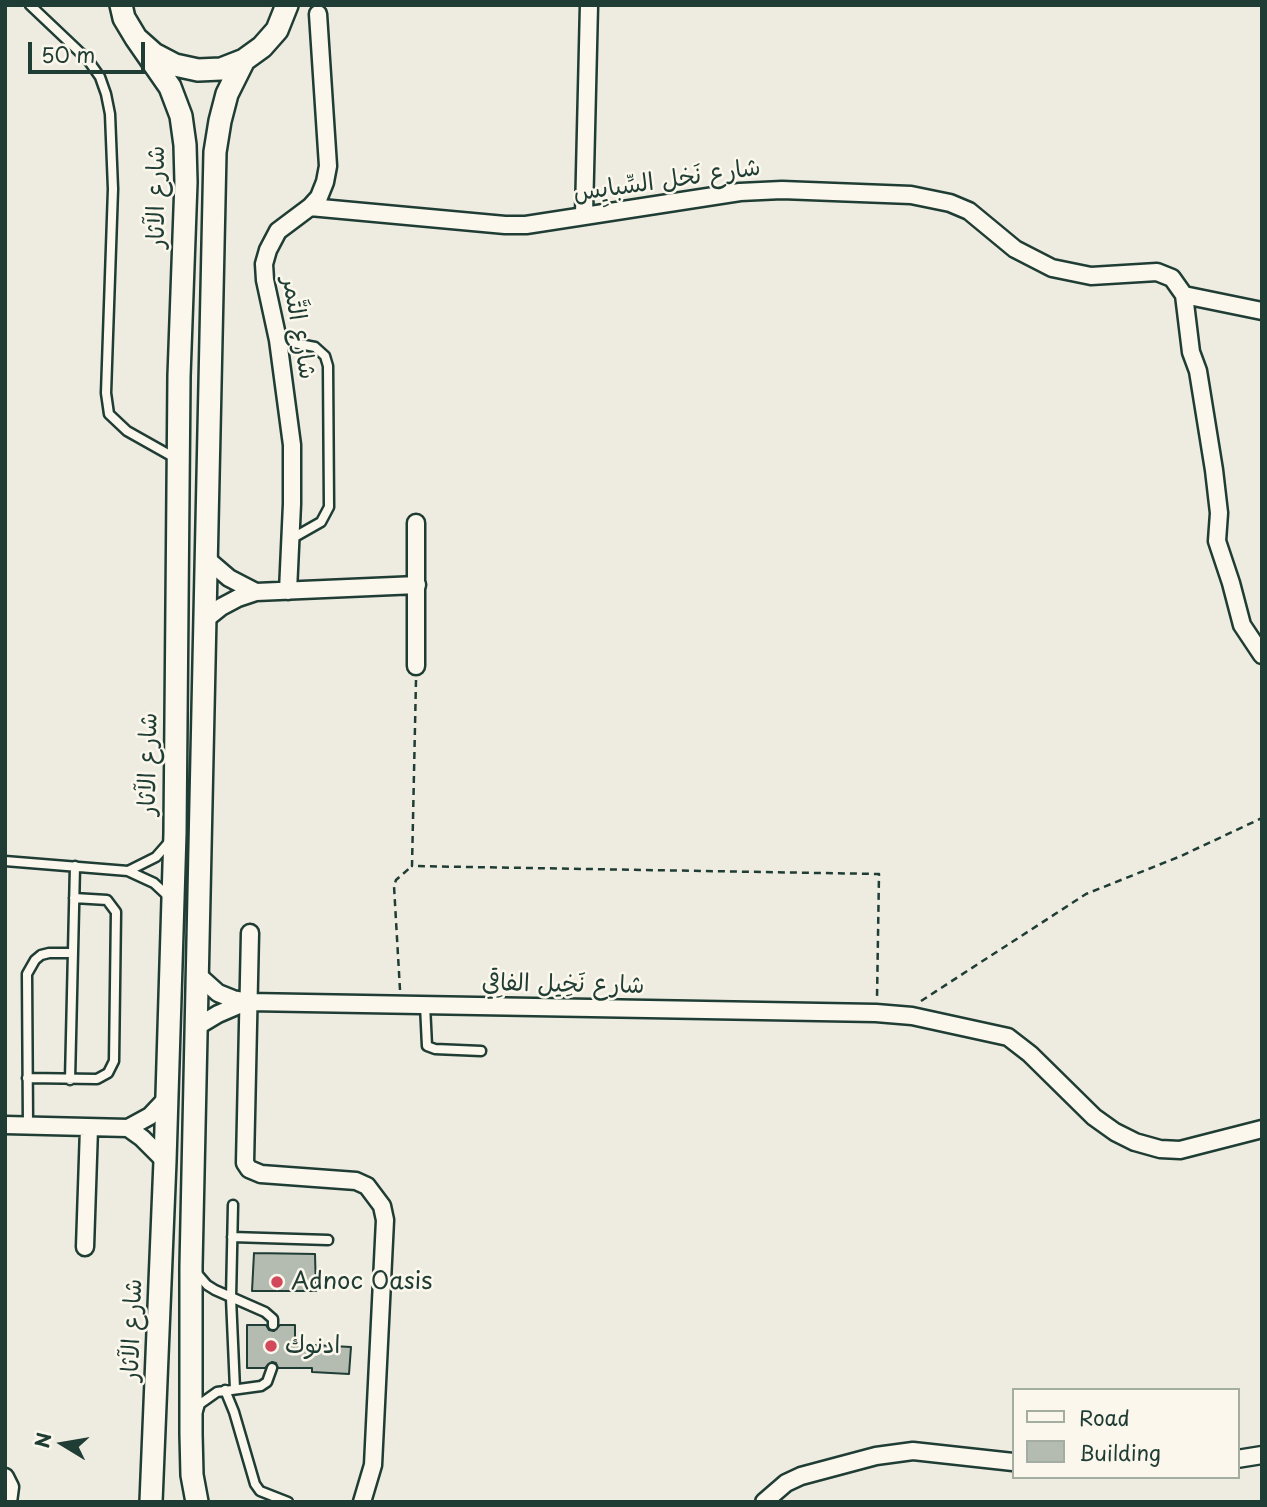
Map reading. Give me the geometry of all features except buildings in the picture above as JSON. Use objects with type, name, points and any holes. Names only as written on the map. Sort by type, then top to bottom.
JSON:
[{"type":"street","points":[[136,38],[153,54],[175,65],[198,70],[221,69],[244,61],[262,47],[277,30],[287,5]]},
{"type":"street","points":[[584,214],[589,5]]},
{"type":"street","name":"شارع الآثار","points":[[119,9],[170,87],[181,116],[185,145],[178,460],[175,833],[151,1502]]},
{"type":"street","name":"شارع التَّمر","points":[[288,591],[292,444],[278,340],[264,264],[278,231],[319,197],[328,166],[318,14]]},
{"type":"street","points":[[197,1502],[192,1475],[191,1266],[215,152],[227,94],[244,61]]},
{"type":"street","name":"شارع نَخل السِّبايِس","points":[[310,207],[526,225],[740,192],[782,190],[911,195],[950,203],[969,211],[1015,249],[1052,268],[1091,276],[1157,272],[1172,278],[1184,295]]},
{"type":"street","points":[[1262,311],[1184,295],[1191,352],[1198,370],[1214,470],[1219,513],[1216,541],[1242,625],[1262,655]]},
{"type":"street","points":[[416,523],[416,666]]},
{"type":"street","points":[[208,560],[229,578],[256,592]]},
{"type":"street","points":[[205,619],[221,607],[256,592],[417,585]]},
{"type":"street","points":[[250,933],[244,1163],[254,1172],[356,1181],[367,1186],[383,1206],[385,1220],[373,1465],[362,1502]]},
{"type":"street","name":"شارع نَخِيل الفاقِي","points":[[199,976],[218,992],[249,1002],[900,1014],[1008,1037],[1030,1054],[1094,1117],[1135,1142],[1160,1149],[1181,1150],[1262,1129]]},
{"type":"street","name":"شارع نَخِيل الفاقِي","points":[[198,1026],[218,1013],[249,1002]]},
{"type":"street","points":[[5,1125],[128,1128],[150,1116],[167,1098]]},
{"type":"street","points":[[85,1247],[89,1128]]},
{"type":"street","points":[[128,1128],[148,1143],[165,1161]]},
{"type":"street","points":[[764,1502],[786,1483],[801,1476],[876,1456],[913,1451],[1012,1462]]},
{"type":"street","points":[[1239,1459],[1262,1455]]},
{"type":"street","points":[[5,1477],[10,1487],[8,1502]]},
{"type":"lane","points":[[30,5],[88,60],[100,77],[107,94],[113,188],[106,393],[109,414],[127,431],[178,460]]},
{"type":"lane","points":[[278,340],[315,347],[325,356],[328,366],[328,507],[321,522],[291,539]]},
{"type":"lane","points":[[128,871],[156,857],[175,833]]},
{"type":"lane","points":[[5,861],[128,871],[154,883],[172,900]]},
{"type":"lane","points":[[70,1080],[75,866]]},
{"type":"lane","points":[[27,1078],[90,1080],[103,1077],[112,1067],[115,1054],[116,912],[107,900],[74,898]]},
{"type":"lane","points":[[28,1125],[27,974],[35,960],[41,956],[49,953],[73,953]]},
{"type":"lane","points":[[425,1005],[427,1046],[435,1049],[481,1051]]},
{"type":"lane","points":[[233,1205],[230,1390],[234,1412],[255,1484],[260,1491],[288,1502]]},
{"type":"lane","points":[[232,1237],[328,1240]]},
{"type":"lane","points":[[191,1266],[207,1285],[265,1312],[273,1320],[273,1325]]},
{"type":"lane","points":[[191,1434],[200,1404],[209,1396],[261,1386],[267,1382],[272,1368]]},
{"type":"path","points":[[412,866],[416,666]]},
{"type":"path","points":[[900,1014],[1086,894],[1181,856],[1262,818]]},
{"type":"path","points":[[401,1004],[394,886],[396,880],[412,866],[879,874],[876,1013]]},
{"type":"place","name":"Adnoc Oasis","points":[[277,1282]]},
{"type":"place","name":"ادنوك","points":[[271,1346]]}]
